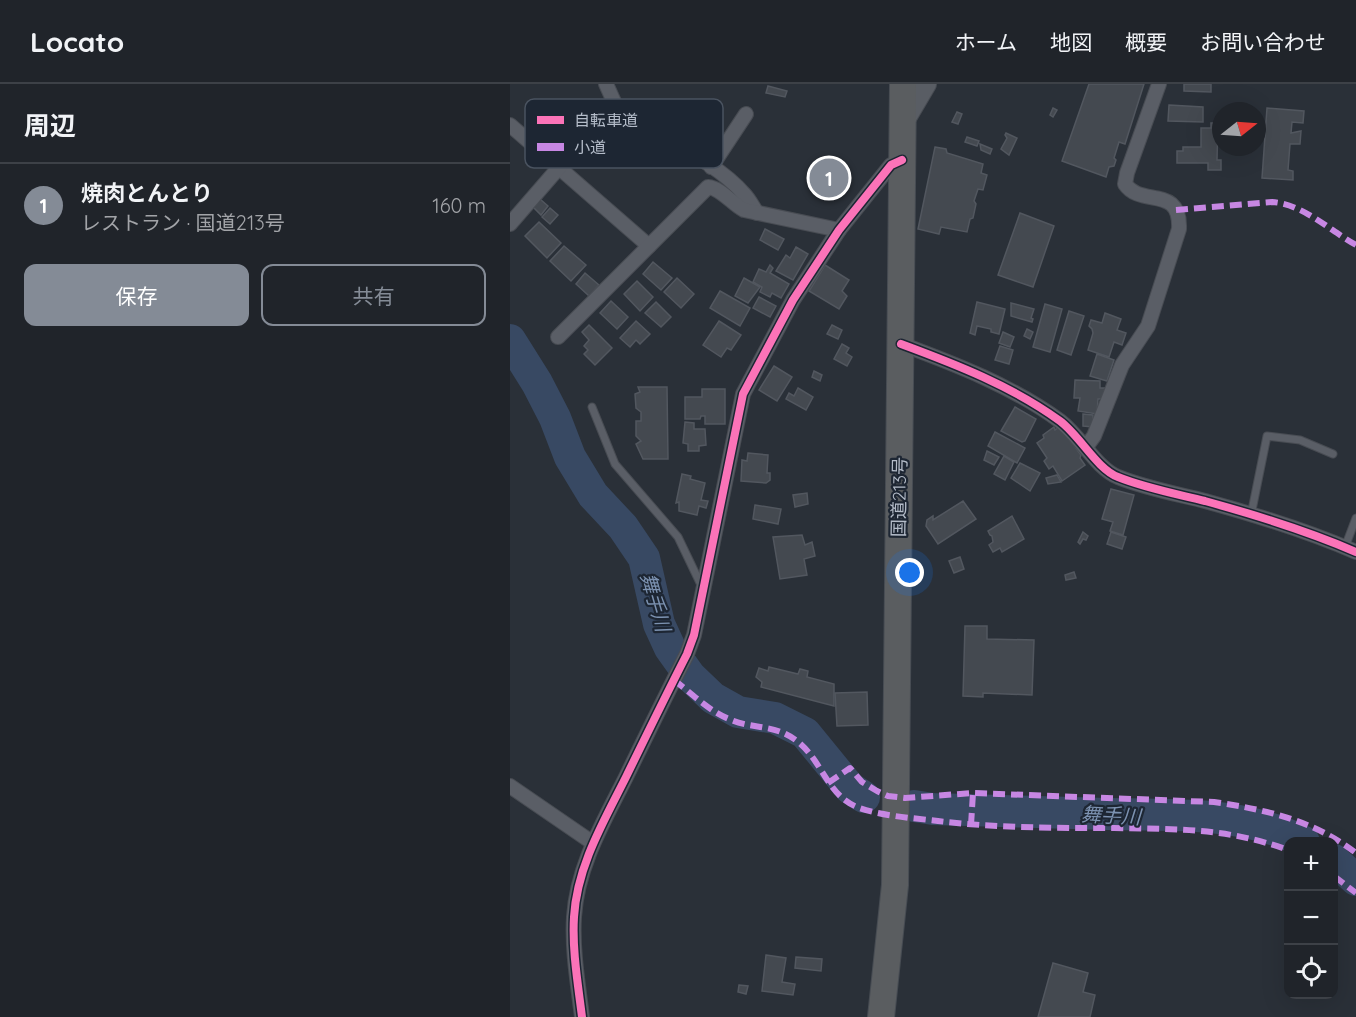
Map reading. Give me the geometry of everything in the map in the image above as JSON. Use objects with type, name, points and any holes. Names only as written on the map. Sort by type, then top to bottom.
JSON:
[{"type":"highway","name":"国道213号","points":[[880,1017],[895,885],[903,84]]},
{"type":"main road","points":[[902,124],[926,84]]},
{"type":"street","points":[[606,84],[613,99]]},
{"type":"street","points":[[1086,447],[1094,436],[1122,365],[1148,326],[1179,229],[1177,212],[1171,203],[1158,197],[1133,193],[1125,184],[1126,173],[1159,84]]},
{"type":"street","points":[[723,148],[746,114]]},
{"type":"street","points":[[510,125],[525,139]]},
{"type":"street","points":[[582,1017],[574,955],[574,917],[581,876],[593,843],[687,654],[694,635],[743,394],[793,300],[839,230],[891,165],[902,160]]},
{"type":"street","points":[[714,168],[741,190],[757,213]]},
{"type":"street","points":[[510,224],[558,169],[649,246]]},
{"type":"street","points":[[558,337],[708,187],[718,190],[735,205],[757,213],[839,230]]},
{"type":"street","points":[[901,344],[978,375],[1033,404],[1069,428],[1098,462],[1116,477],[1251,515],[1351,549]]},
{"type":"street","points":[[510,786],[593,843]]},
{"type":"lane","points":[[592,407],[615,464],[678,537],[703,589]]},
{"type":"lane","points":[[1251,515],[1267,436],[1300,440],[1333,454]]},
{"type":"lane","points":[[1351,549],[1356,518]]},
{"type":"building","points":[[1089,84],[1144,84],[1125,144],[1119,142],[1114,166],[1109,167],[1106,177],[1062,161]]},
{"type":"building","points":[[1184,84],[1211,84],[1211,92],[1184,91]]},
{"type":"building","points":[[768,86],[787,91],[785,97],[766,93]]},
{"type":"building","points":[[1169,105],[1203,107],[1203,122],[1168,121]]},
{"type":"building","points":[[1053,108],[1057,110],[1053,117],[1050,115]]},
{"type":"building","points":[[1267,108],[1304,111],[1303,123],[1292,122],[1291,133],[1301,131],[1300,144],[1290,144],[1288,170],[1293,171],[1293,180],[1262,178],[1264,156],[1266,156]]},
{"type":"building","points":[[957,112],[962,114],[958,124],[952,122]]},
{"type":"building","points":[[1212,123],[1212,156],[1217,156],[1217,160],[1221,160],[1221,170],[1208,170],[1208,163],[1177,163],[1177,151],[1183,151],[1183,147],[1201,147],[1201,128],[1211,128]]},
{"type":"building","points":[[1006,133],[1017,138],[1009,155],[1001,149],[1007,138]]},
{"type":"building","points":[[967,137],[979,141],[977,146],[965,142]]},
{"type":"building","points":[[980,144],[992,149],[990,154],[981,150]]},
{"type":"building","points":[[935,147],[983,164],[981,173],[987,175],[983,190],[978,189],[974,201],[976,204],[973,218],[970,219],[967,232],[941,227],[939,234],[918,229]]},
{"type":"building","points":[[540,199],[548,206],[541,215],[533,207]]},
{"type":"building","points":[[550,208],[558,215],[550,224],[542,217]]},
{"type":"building","points":[[1020,213],[1054,226],[1033,287],[998,275]]},
{"type":"building","points":[[539,222],[561,243],[547,258],[525,236]]},
{"type":"building","points":[[765,229],[784,239],[778,250],[760,240]]},
{"type":"building","points":[[564,246],[586,265],[571,281],[550,261]]},
{"type":"building","points":[[796,247],[808,254],[793,280],[776,271],[786,255],[790,258]]},
{"type":"building","points":[[653,262],[672,278],[661,290],[643,274]]},
{"type":"building","points":[[770,265],[773,268],[770,273],[789,284],[781,298],[772,293],[770,297],[760,292],[762,287],[753,282],[759,269],[766,272]]},
{"type":"building","points":[[825,265],[849,280],[842,291],[847,296],[839,309],[809,291]]},
{"type":"building","points":[[585,273],[599,285],[589,296],[576,284]]},
{"type":"building","points":[[677,278],[694,294],[681,308],[664,292]]},
{"type":"building","points":[[744,278],[760,287],[748,303],[735,296]]},
{"type":"building","points":[[637,281],[653,297],[640,311],[624,294]]},
{"type":"building","points":[[720,291],[750,308],[740,326],[710,308]]},
{"type":"building","points":[[759,297],[776,306],[770,317],[753,308]]},
{"type":"building","points":[[611,301],[628,317],[617,329],[600,313]]},
{"type":"building","points":[[656,302],[671,317],[661,327],[645,313]]},
{"type":"building","points":[[977,302],[1005,309],[999,334],[991,332],[991,329],[977,326],[975,335],[970,333]]},
{"type":"building","points":[[1011,303],[1034,309],[1032,322],[1011,316]]},
{"type":"building","points":[[1045,304],[1062,309],[1050,352],[1033,347]]},
{"type":"building","points":[[1069,311],[1084,316],[1071,355],[1057,350]]},
{"type":"building","points":[[1105,313],[1121,319],[1117,330],[1126,333],[1122,345],[1114,342],[1109,357],[1088,350],[1093,333],[1089,326],[1091,320],[1102,323]]},
{"type":"building","points":[[636,321],[650,334],[640,344],[636,340],[630,347],[620,338]]},
{"type":"building","points":[[719,321],[741,335],[731,350],[727,348],[721,357],[703,345]]},
{"type":"building","points":[[589,325],[612,348],[595,365],[584,354],[588,350],[584,346],[589,340],[582,332]]},
{"type":"building","points":[[832,325],[842,330],[838,339],[827,334]]},
{"type":"building","points":[[1027,329],[1033,332],[1030,339],[1024,336]]},
{"type":"building","points":[[1003,332],[1014,337],[1010,347],[999,343]]},
{"type":"building","points":[[842,344],[849,348],[846,353],[852,357],[847,366],[834,359]]},
{"type":"building","points":[[1000,346],[1013,350],[1009,364],[995,360]]},
{"type":"building","points":[[1097,354],[1114,360],[1107,381],[1090,376]]},
{"type":"building","points":[[774,366],[792,377],[777,401],[759,390]]},
{"type":"building","points":[[814,371],[822,375],[820,381],[812,377]]},
{"type":"building","points":[[1075,380],[1100,381],[1100,388],[1106,388],[1105,399],[1098,399],[1097,414],[1078,411],[1080,398],[1074,398]]},
{"type":"building","points":[[638,387],[667,387],[668,459],[643,459],[636,444],[641,441],[636,436],[636,421],[641,421],[641,412],[636,408],[635,394],[640,392]]},
{"type":"building","points":[[798,388],[813,397],[806,410],[786,399],[789,393],[794,396]]},
{"type":"building","points":[[702,389],[725,389],[725,424],[705,424],[705,416],[701,416],[700,419],[685,419],[685,397],[702,397]]},
{"type":"building","points":[[1015,407],[1036,419],[1025,441],[1022,442],[1001,431]]},
{"type":"building","points":[[1083,414],[1093,415],[1093,427],[1083,426]]},
{"type":"building","points":[[685,422],[694,423],[694,429],[705,429],[706,445],[699,446],[699,451],[688,451],[688,444],[683,443]]},
{"type":"building","points":[[1060,426],[1081,455],[1080,458],[1085,465],[1062,481],[1053,466],[1049,469],[1044,461],[1047,458],[1037,443],[1044,438],[1043,435],[1054,427],[1055,430]]},
{"type":"building","points":[[995,432],[1025,448],[1017,463],[988,446]]},
{"type":"building","points":[[987,451],[999,457],[994,465],[984,460]]},
{"type":"building","points":[[748,453],[768,455],[767,473],[770,473],[770,480],[766,483],[741,481],[742,460],[747,461]]},
{"type":"building","points":[[1004,456],[1014,462],[1005,480],[994,474]]},
{"type":"building","points":[[1020,463],[1040,473],[1030,491],[1011,478]]},
{"type":"building","points":[[682,474],[705,483],[701,500],[708,501],[706,508],[699,506],[697,515],[679,511],[679,502],[676,503]]},
{"type":"building","points":[[1057,475],[1061,482],[1048,484],[1046,478]]},
{"type":"building","points":[[1111,489],[1134,495],[1123,535],[1110,531],[1113,522],[1102,519]]},
{"type":"building","points":[[807,493],[808,504],[795,507],[793,495]]},
{"type":"building","points":[[963,501],[976,519],[938,544],[926,526],[927,520],[933,516],[933,520]]},
{"type":"building","points":[[755,505],[781,509],[778,524],[753,519]]},
{"type":"building","points":[[1012,516],[1024,539],[1002,552],[1000,548],[993,552],[989,545],[993,542],[992,536],[988,531]]},
{"type":"building","points":[[1083,532],[1088,536],[1080,544],[1078,542]]},
{"type":"building","points":[[1111,532],[1126,537],[1122,549],[1107,544]]},
{"type":"building","points":[[802,535],[805,545],[812,542],[815,556],[804,559],[807,575],[780,579],[773,537]]},
{"type":"building","points":[[960,557],[964,569],[954,573],[949,561]]},
{"type":"building","points":[[1074,572],[1076,578],[1066,580],[1065,575]]},
{"type":"building","points":[[965,626],[987,626],[987,639],[1034,640],[1032,695],[983,693],[983,697],[963,696]]},
{"type":"building","points":[[769,667],[798,674],[800,669],[808,671],[807,677],[834,684],[834,706],[761,687],[762,682],[756,677],[759,668],[768,671]]},
{"type":"building","points":[[867,692],[868,725],[837,726],[835,693]]},
{"type":"building","points":[[766,955],[786,958],[782,982],[795,984],[793,995],[762,991]]},
{"type":"building","points":[[796,957],[822,959],[821,971],[795,968]]},
{"type":"building","points":[[1053,963],[1088,973],[1083,992],[1095,995],[1090,1017],[1038,1017]]},
{"type":"building","points":[[739,985],[748,986],[746,994],[738,992]]},
{"type":"waterway","name":"舞手川","points":[[510,340],[537,383],[555,418],[570,457],[593,495],[623,527],[644,558],[659,624],[670,648],[690,676],[713,698],[738,712],[775,718],[805,733],[850,788],[864,797]]},
{"type":"waterway","name":"舞手川","points":[[914,806],[933,809],[1207,817],[1257,825],[1292,837]]},
{"type":"waterway","name":"舞手川","points":[[1338,864],[1356,880]]},
{"type":"marked path","points":[[1176,210],[1272,202],[1283,204],[1294,207],[1316,219],[1356,245]]},
{"type":"marked path","points":[[674,680],[722,716],[746,725],[771,729],[788,735],[806,749],[838,794],[857,807],[876,813],[982,825],[1202,831],[1244,837],[1284,849]]},
{"type":"marked path","points":[[828,783],[850,768],[862,782],[877,791],[888,796],[905,798],[973,793],[1214,802],[1271,813],[1306,824],[1356,853]]},
{"type":"marked path","points":[[971,825],[973,793]]},
{"type":"marked path","points":[[1338,879],[1356,893]]},
{"type":"cycle path","points":[[582,1017],[574,942],[574,917],[580,880],[593,844],[687,654],[694,635],[743,394],[793,300],[839,230],[891,165],[902,160]]},
{"type":"cycle path","points":[[901,344],[983,377],[1042,408],[1067,427],[1103,467],[1118,477],[1150,488],[1263,518],[1356,552]]},
{"type":"place","name":"焼肉とんとり","points":[[829,178]]}]
